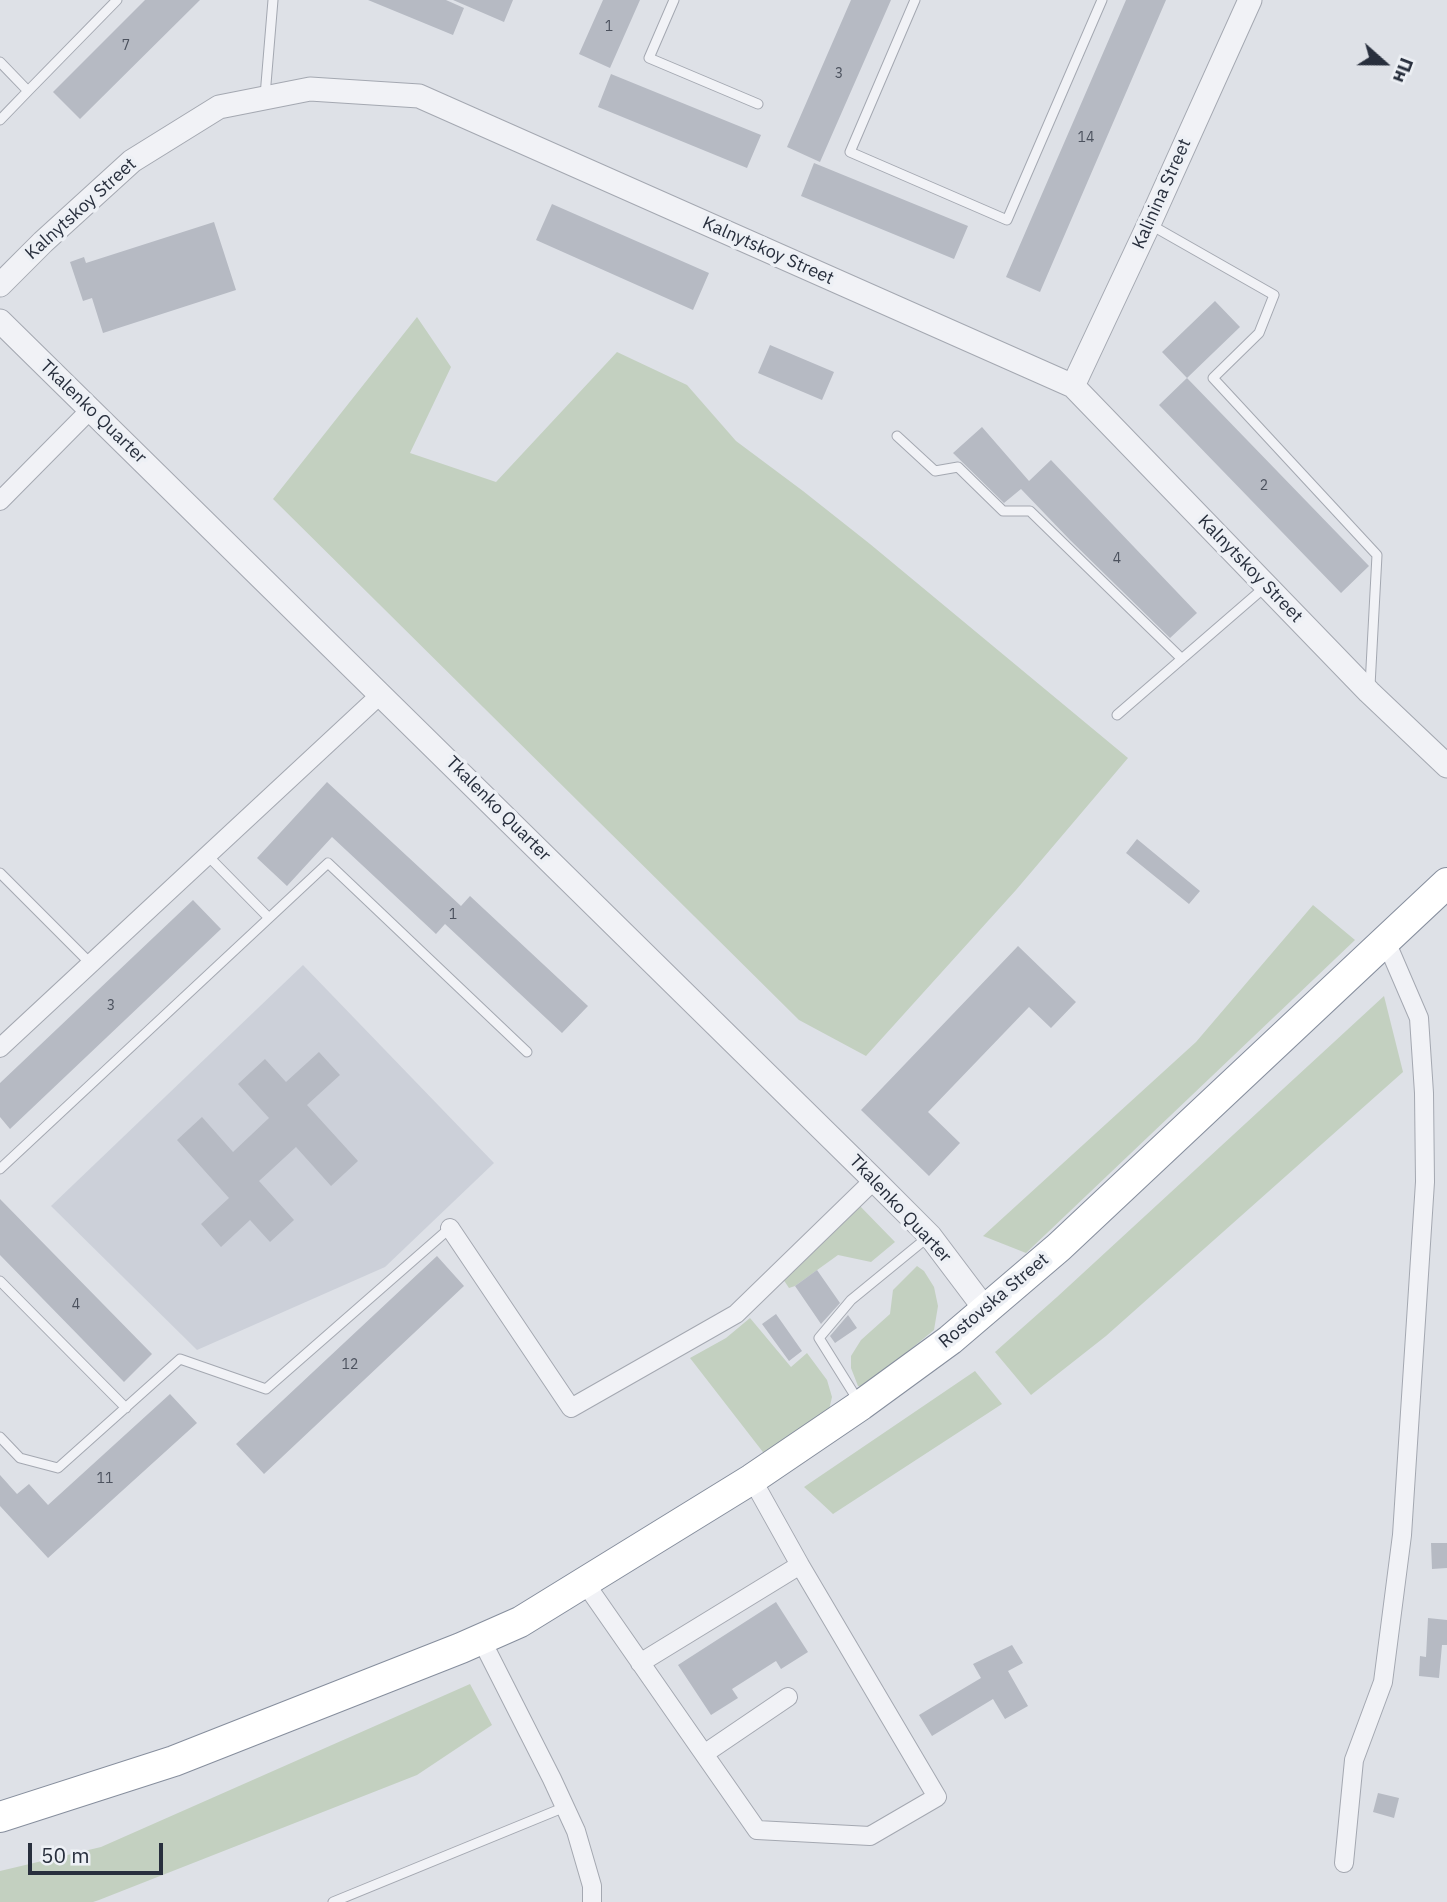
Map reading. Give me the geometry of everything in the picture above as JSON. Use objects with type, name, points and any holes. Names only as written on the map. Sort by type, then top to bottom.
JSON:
[{"type":"highway","name":"Rostovska Street","points":[[0,1817],[174,1761],[461,1648],[520,1622],[752,1479],[950,1340],[1059,1247],[1447,883]]},
{"type":"street","name":"Kalinina Street","points":[[1073,386],[1250,0]]},
{"type":"street","name":"Kalnytskoy Street","points":[[0,285],[132,161],[219,107],[310,89],[419,96],[1073,386],[1369,692],[1447,766]]},
{"type":"street","name":"Tkalenko Quarter","points":[[0,321],[930,1236],[985,1309]]},
{"type":"street","points":[[0,500],[91,410]]},
{"type":"street","points":[[0,1048],[381,694]]},
{"type":"street","points":[[1344,1863],[1354,1760],[1383,1682],[1402,1535],[1425,1182],[1424,1093],[1419,1018],[1385,939]]},
{"type":"street","points":[[450,1228],[572,1408],[736,1314],[874,1180]]},
{"type":"street","points":[[585,1583],[757,1830],[870,1836],[937,1797],[752,1479]]},
{"type":"street","points":[[640,1663],[800,1565]]},
{"type":"street","points":[[481,1639],[576,1830],[592,1886],[592,1902]]},
{"type":"street","points":[[704,1754],[788,1697]]},
{"type":"lane","points":[[0,120],[117,0]]},
{"type":"lane","points":[[265,98],[273,0]]},
{"type":"lane","points":[[674,0],[649,58],[758,104]]},
{"type":"lane","points":[[915,0],[850,152],[1007,220],[1102,0]]},
{"type":"lane","points":[[0,62],[28,91]]},
{"type":"lane","points":[[1149,224],[1274,295],[1259,334],[1213,378],[1377,555],[1369,692]]},
{"type":"lane","points":[[897,436],[935,471],[958,467],[1003,511],[1030,511],[1182,659]]},
{"type":"lane","points":[[1117,715],[1266,586]]},
{"type":"lane","points":[[207,856],[270,918]]},
{"type":"lane","points":[[2,1164],[328,863],[527,1052]]},
{"type":"lane","points":[[0,873],[91,964]]},
{"type":"lane","points":[[0,1437],[20,1458],[58,1468],[180,1359],[266,1389],[450,1228]]},
{"type":"lane","points":[[861,1405],[819,1338],[851,1300],[930,1236]]},
{"type":"lane","points":[[0,1281],[126,1408]]},
{"type":"lane","points":[[333,1902],[565,1807]]},
{"type":"shaded area","points":[[303,965],[494,1163],[385,1267],[197,1350],[51,1206]]},
{"type":"green space","points":[[417,317],[451,367],[410,453],[496,482],[617,352],[687,385],[736,441],[870,544],[1128,758],[1016,890],[866,1056],[799,1020],[273,499]]},
{"type":"green space","points":[[1313,905],[1355,940],[1026,1253],[983,1236],[1196,1042]]},
{"type":"green space","points":[[1384,996],[1403,1072],[1106,1336],[1031,1395],[995,1352]]},
{"type":"green space","points":[[858,1204],[895,1242],[871,1262],[838,1255],[789,1288],[783,1279]]},
{"type":"green space","points":[[917,1266],[924,1271],[934,1287],[938,1306],[934,1330],[872,1381],[858,1386],[851,1368],[851,1356],[861,1340],[890,1314],[893,1290]]},
{"type":"green space","points":[[750,1318],[791,1367],[807,1353],[827,1380],[832,1397],[829,1410],[766,1456],[690,1358],[726,1338]]},
{"type":"green space","points":[[975,1371],[1002,1404],[833,1514],[804,1487]]},
{"type":"green space","points":[[470,1684],[492,1725],[417,1775],[93,1902],[0,1902],[0,1871],[101,1847]]},
{"type":"building","points":[[145,0],[200,0],[80,119],[53,92]]},
{"type":"building","points":[[368,0],[446,0],[464,8],[453,35]]},
{"type":"building","points":[[453,0],[513,0],[504,22]]},
{"type":"building","points":[[603,0],[640,0],[610,68],[579,54]]},
{"type":"building","points":[[851,0],[891,0],[820,162],[787,147]]},
{"type":"building","points":[[1126,0],[1166,0],[1040,292],[1006,277]]},
{"type":"building","points":[[611,74],[761,135],[747,168],[598,107]]},
{"type":"building","points":[[814,163],[968,226],[954,259],[801,196]]},
{"type":"building","points":[[552,204],[709,273],[693,310],[536,240]]},
{"type":"building","points":[[214,222],[236,290],[103,333],[92,298],[83,301],[70,262],[84,257],[86,263]]},
{"type":"building","points":[[1215,301],[1240,327],[1187,378],[1162,352]]},
{"type":"building","points":[[770,345],[834,372],[822,400],[758,373]]},
{"type":"building","points":[[1187,378],[1369,566],[1341,593],[1159,405]]},
{"type":"building","points":[[982,427],[1029,481],[1051,460],[1197,613],[1170,638],[1021,489],[1004,503],[953,453]]},
{"type":"building","points":[[327,782],[461,906],[470,896],[588,1006],[562,1033],[445,924],[436,934],[332,837],[287,886],[257,858]]},
{"type":"building","points":[[1137,839],[1200,891],[1189,904],[1126,853]]},
{"type":"building","points":[[193,900],[221,929],[10,1129],[0,1117],[0,1083]]},
{"type":"building","points":[[1018,946],[1076,1002],[1051,1028],[1029,1007],[928,1112],[960,1143],[929,1176],[861,1110]]},
{"type":"building","points":[[319,1052],[340,1075],[307,1105],[358,1161],[331,1186],[296,1147],[259,1181],[294,1220],[270,1242],[250,1220],[221,1247],[201,1224],[229,1198],[177,1140],[202,1117],[233,1152],[269,1118],[238,1084],[265,1059],[286,1082]]},
{"type":"building","points":[[0,1199],[152,1354],[124,1382],[0,1255]]},
{"type":"building","points":[[437,1256],[464,1286],[264,1474],[236,1444]]},
{"type":"building","points":[[817,1270],[840,1303],[821,1324],[795,1286]]},
{"type":"building","points":[[776,1314],[802,1351],[789,1361],[762,1324]]},
{"type":"building","points":[[848,1315],[857,1328],[835,1343],[830,1336]]},
{"type":"building","points":[[170,1394],[197,1423],[48,1558],[0,1506],[0,1475],[17,1494],[29,1484],[48,1505]]},
{"type":"building","points":[[1431,1543],[1447,1543],[1447,1568],[1432,1569]]},
{"type":"building","points":[[776,1602],[808,1652],[781,1669],[776,1661],[732,1689],[738,1698],[711,1715],[678,1665]]},
{"type":"building","points":[[1428,1618],[1447,1620],[1447,1645],[1442,1645],[1439,1678],[1419,1676],[1420,1656],[1426,1657]]},
{"type":"building","points":[[1012,1645],[1023,1663],[1008,1671],[1028,1706],[1005,1719],[993,1699],[932,1736],[919,1715],[981,1678],[973,1664]]},
{"type":"building","points":[[1378,1793],[1399,1798],[1394,1818],[1373,1812]]}]
